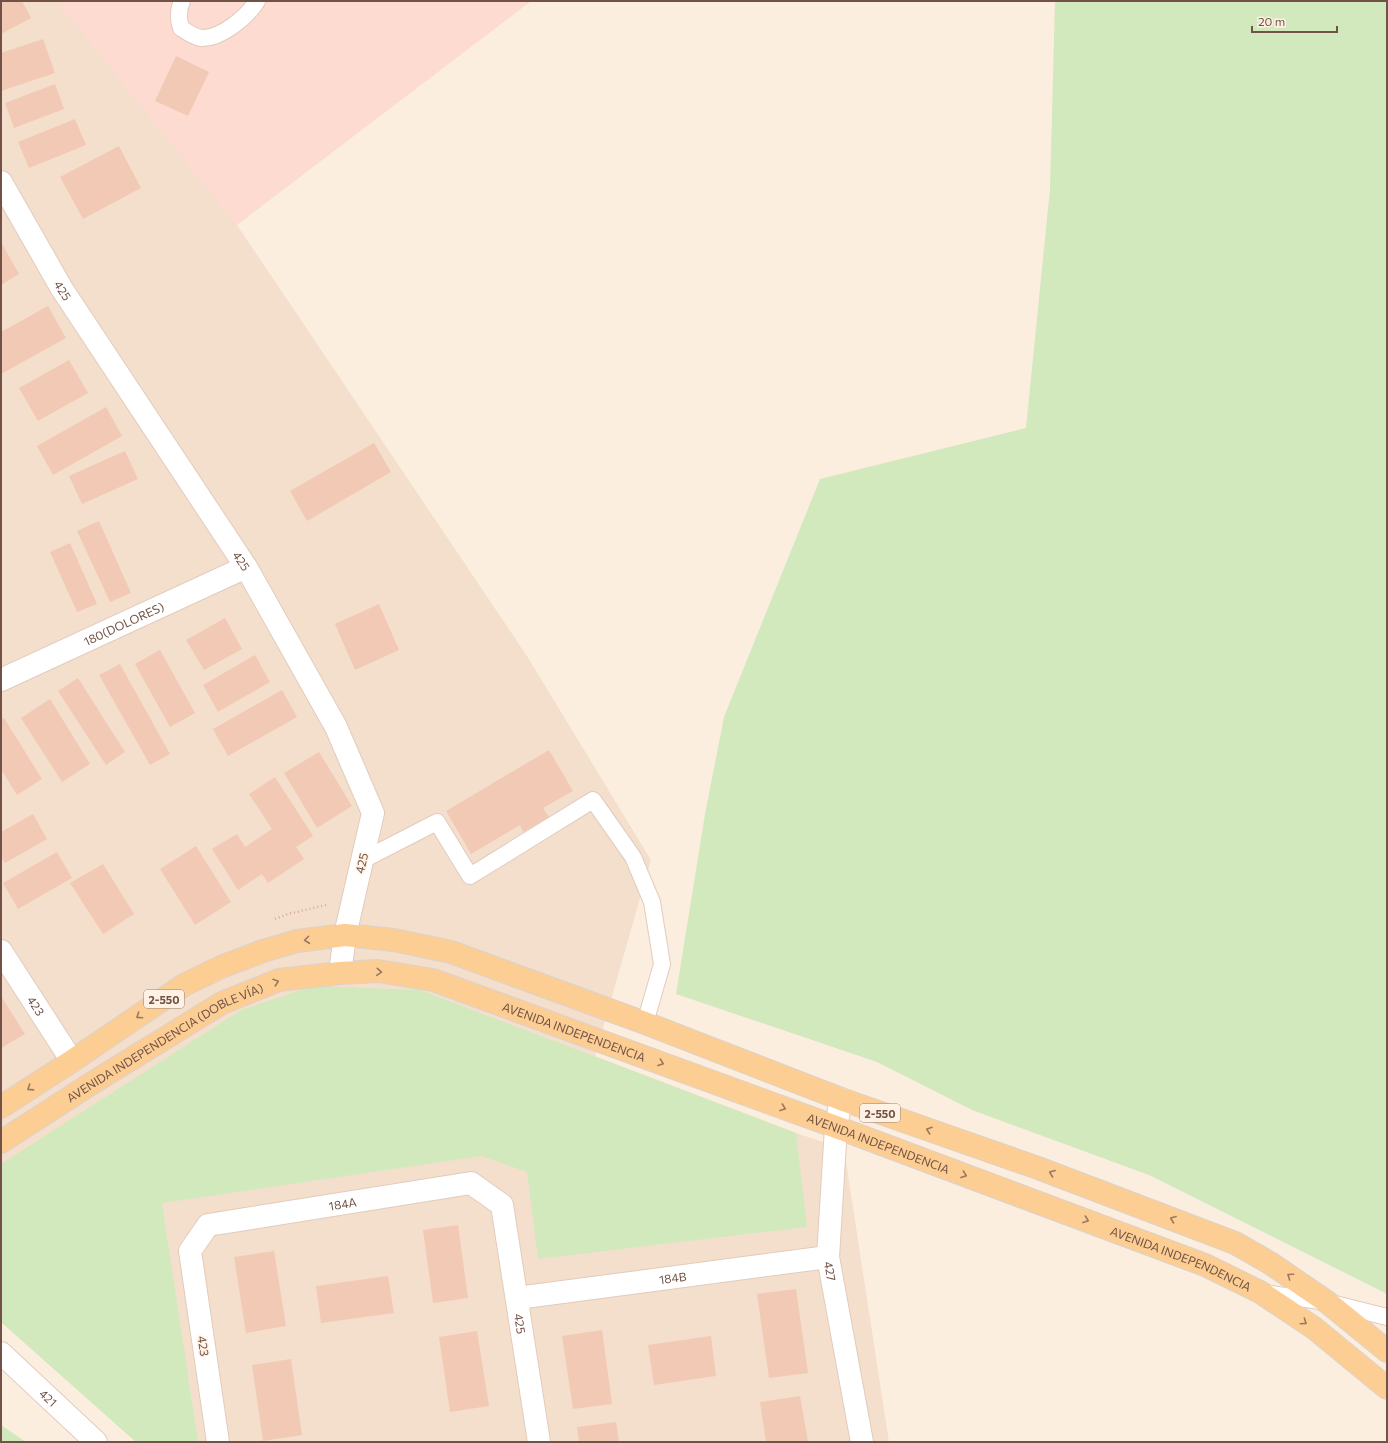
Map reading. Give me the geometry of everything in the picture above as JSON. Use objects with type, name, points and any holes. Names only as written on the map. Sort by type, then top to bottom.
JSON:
[{"type":"main road","name":"2-550","points":[[1,1107],[184,985],[222,967],[263,951],[298,941],[345,935],[394,940],[451,952],[645,1023],[841,1099],[1038,1168],[1235,1243],[1270,1263],[1327,1302],[1387,1351]]},
{"type":"main road","name":"AVENIDA INDEPENDENCIA","points":[[340,973],[378,971],[433,980],[836,1127],[1205,1265],[1260,1292],[1314,1328],[1387,1388]]},
{"type":"main road","name":"AVENIDA INDEPENDENCIA (DOBLE VÍA)","points":[[1,1142],[89,1085],[222,1003],[279,980],[340,973]]},
{"type":"street","name":"425","points":[[1,182],[62,289],[246,568],[336,727],[373,813],[345,935],[340,973]]},
{"type":"street","name":"180(DOLORES)","points":[[1,680],[246,568]]},
{"type":"street","name":"423","points":[[1,951],[72,1061]]},
{"type":"street","name":"427","points":[[841,1099],[836,1127],[828,1257],[862,1442]]},
{"type":"street","name":"184A","points":[[190,1251],[208,1225],[471,1183],[502,1205]]},
{"type":"street","name":"425","points":[[502,1205],[539,1442]]},
{"type":"street","name":"423","points":[[190,1251],[218,1442]]},
{"type":"street","name":"184B","points":[[517,1298],[828,1257]]},
{"type":"street","name":"421","points":[[1,1353],[96,1442]]},
{"type":"lane","points":[[182,1],[179,8],[179,22],[181,28],[200,38],[212,36],[232,27],[252,10],[257,1]]},
{"type":"lane","points":[[361,861],[437,822],[470,876],[593,800],[633,857],[652,902],[662,964],[645,1023]]},
{"type":"lane","points":[[1260,1292],[1327,1302],[1387,1317]]},
{"type":"shaded area","points":[[1,1],[531,1],[237,225],[527,656],[651,860],[595,1056],[796,1133],[844,1149],[889,1442],[136,1442],[1,1322]]},
{"type":"shaded area","points":[[57,1],[531,1],[236,225]]},
{"type":"green space","points":[[1055,1],[1387,1],[1387,1294],[1149,1175],[972,1110],[877,1062],[676,994],[705,814],[724,717],[820,479],[1026,428],[1050,189]]},
{"type":"green space","points":[[313,986],[420,990],[796,1133],[807,1227],[538,1259],[527,1172],[482,1156],[162,1203],[198,1442],[136,1442],[1,1322],[1,1164],[241,1010]]},
{"type":"green space","points":[[1,1425],[26,1442],[1,1442]]},
{"type":"building","points":[[1,1],[22,1],[31,18],[1,34]]},
{"type":"building","points":[[43,39],[55,73],[1,91],[1,53]]},
{"type":"building","points":[[176,56],[209,72],[188,116],[155,101]]},
{"type":"building","points":[[55,84],[64,109],[14,128],[5,103]]},
{"type":"building","points":[[75,119],[86,145],[29,168],[18,142]]},
{"type":"building","points":[[119,146],[141,188],[83,219],[60,177]]},
{"type":"building","points":[[1,242],[19,274],[1,285]]},
{"type":"building","points":[[48,306],[66,338],[1,374],[1,332]]},
{"type":"building","points":[[69,360],[88,393],[38,421],[19,388]]},
{"type":"building","points":[[106,407],[122,436],[53,475],[37,446]]},
{"type":"building","points":[[374,443],[391,472],[307,521],[290,491]]},
{"type":"building","points":[[125,451],[138,479],[82,504],[69,476]]},
{"type":"building","points":[[99,521],[131,593],[110,602],[77,531]]},
{"type":"building","points":[[70,543],[97,604],[77,612],[50,552]]},
{"type":"building","points":[[379,604],[399,650],[355,670],[335,624]]},
{"type":"building","points":[[225,618],[242,649],[204,670],[186,640]]},
{"type":"building","points":[[160,650],[195,713],[170,727],[135,664]]},
{"type":"building","points":[[255,655],[270,682],[218,712],[203,685]]},
{"type":"building","points":[[120,664],[170,754],[150,765],[99,675]]},
{"type":"building","points":[[78,678],[125,752],[106,765],[58,691]]},
{"type":"building","points":[[282,690],[297,717],[228,756],[213,729]]},
{"type":"building","points":[[50,699],[90,764],[62,782],[21,718]]},
{"type":"building","points":[[4,718],[42,779],[17,795],[1,769],[1,720]]},
{"type":"building","points":[[549,750],[573,791],[543,808],[549,817],[523,832],[520,825],[471,854],[446,811]]},
{"type":"building","points":[[319,752],[352,806],[317,828],[284,773]]},
{"type":"building","points":[[275,777],[313,836],[296,847],[304,859],[268,883],[262,874],[238,890],[212,849],[237,834],[245,847],[272,829],[249,794]]},
{"type":"building","points":[[33,814],[47,839],[5,863],[1,857],[1,832]]},
{"type":"building","points":[[196,846],[231,902],[195,925],[160,869]]},
{"type":"building","points":[[57,852],[72,878],[18,909],[3,883]]},
{"type":"building","points":[[103,864],[134,914],[103,934],[70,883]]},
{"type":"building","points":[[1,996],[25,1034],[1,1048]]},
{"type":"building","points":[[458,1225],[468,1298],[433,1303],[423,1230]]},
{"type":"building","points":[[274,1251],[286,1326],[246,1333],[234,1257]]},
{"type":"building","points":[[388,1276],[394,1313],[321,1323],[316,1286]]},
{"type":"building","points":[[796,1289],[808,1373],[769,1378],[757,1294]]},
{"type":"building","points":[[602,1330],[612,1404],[573,1409],[562,1336]]},
{"type":"building","points":[[477,1331],[489,1406],[450,1412],[439,1337]]},
{"type":"building","points":[[711,1336],[716,1376],[654,1385],[648,1345]]},
{"type":"building","points":[[291,1359],[302,1435],[263,1441],[252,1365]]},
{"type":"building","points":[[800,1396],[808,1442],[766,1442],[760,1402]]},
{"type":"building","points":[[616,1422],[619,1442],[579,1442],[577,1427]]}]
